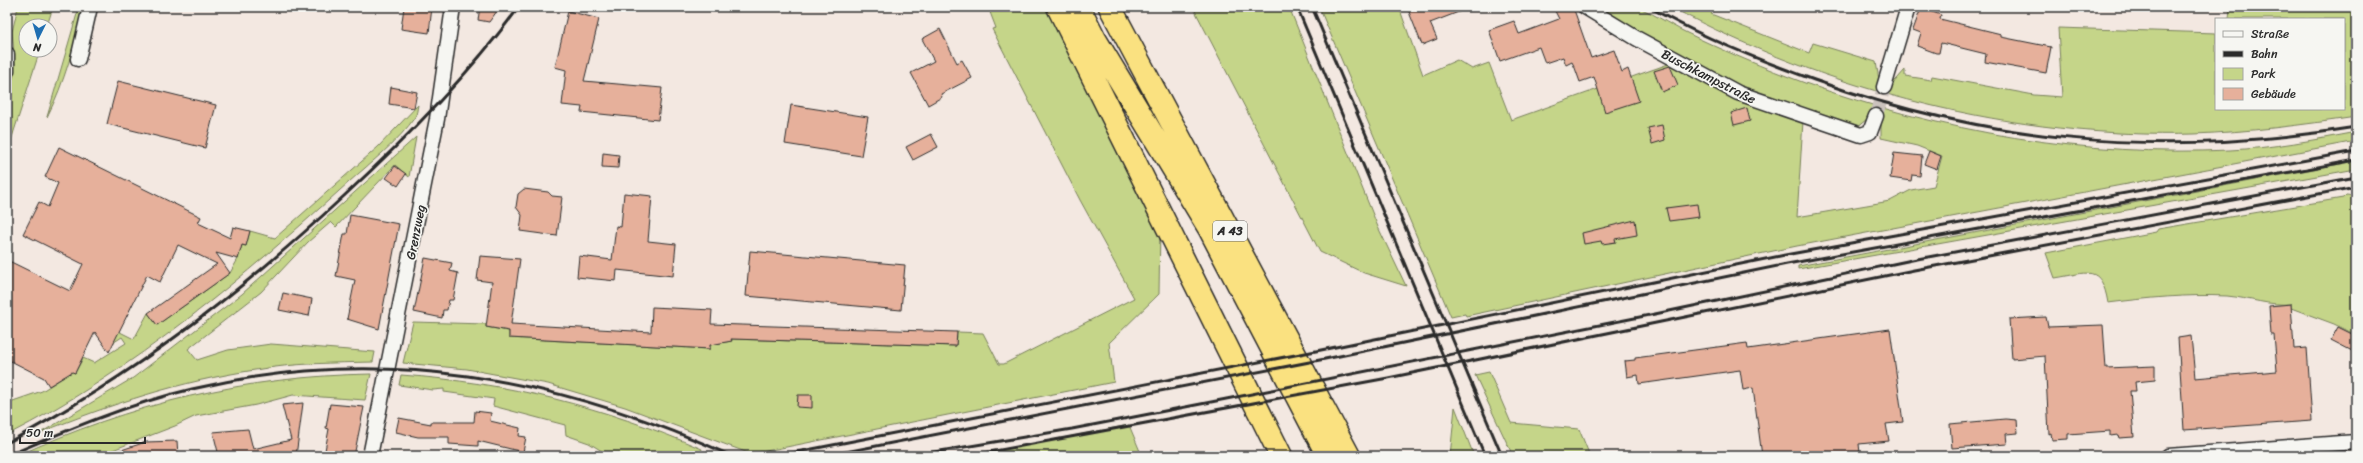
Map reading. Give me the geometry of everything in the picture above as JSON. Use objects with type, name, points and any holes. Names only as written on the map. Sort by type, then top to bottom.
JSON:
[{"type":"highway","points":[[1058,7],[1281,456]]},
{"type":"highway","name":"A 43","points":[[1078,7],[1095,39],[1209,228],[1328,456]]},
{"type":"highway","name":"A 43","points":[[1110,7],[1349,456]]},
{"type":"street","points":[[78,59],[90,7]]},
{"type":"street","name":"Grenzweg","points":[[370,456],[437,119],[453,7]]},
{"type":"street","name":"Buschkampstraße","points":[[1585,7],[1636,38],[1738,93],[1861,135],[1870,132],[1876,116]]},
{"type":"street","points":[[1884,87],[1908,7]]},
{"type":"street","points":[[7,54],[7,71]]},
{"type":"street","points":[[2168,456],[2356,442]]},
{"type":"green space","points":[[1625,6],[1640,8],[1714,46],[1805,83],[1909,115],[1961,128],[2014,138],[2068,145],[2176,151],[2230,150],[2278,146],[2356,132],[2356,141],[1797,246],[1466,316],[1465,314],[1451,317],[1319,7],[1399,7],[1423,75],[1457,60],[1472,69],[1489,63],[1511,120],[1674,62],[1803,121],[1797,217],[1890,201],[1911,190],[1934,186],[1942,156],[1917,146],[1881,138],[1881,117],[1872,115],[1856,128],[1739,88],[1592,7]]},
{"type":"green space","points":[[18,7],[53,7],[50,18],[18,18],[18,58],[37,58],[7,153],[7,115],[15,64],[12,32]]},
{"type":"green space","points":[[79,7],[84,7],[73,49],[64,77],[47,117]]},
{"type":"green space","points":[[988,7],[1052,7],[1160,225],[1159,294],[1109,343],[1114,382],[751,454],[625,407],[548,384],[467,369],[403,363],[413,322],[486,324],[486,327],[509,331],[509,338],[710,349],[710,345],[731,341],[731,339],[956,346],[957,332],[983,333],[999,364],[1004,364],[1134,298],[1080,200],[992,29],[996,28]]},
{"type":"green space","points":[[1193,7],[1289,7],[1378,227],[1406,286],[1364,273],[1320,252]]},
{"type":"green space","points":[[1671,7],[1704,7],[1713,11],[1711,14],[1809,53],[1813,43],[1876,62],[1880,86],[1889,88],[1905,70],[1905,76],[1931,80],[1932,76],[2034,95],[2062,97],[2058,28],[2215,33],[2215,110],[2345,110],[2345,18],[2229,18],[2230,7],[2356,7],[2356,117],[2275,128],[2194,134],[2127,133],[2059,128],[1992,118],[1924,104],[1858,85],[1793,63],[1731,37]]},
{"type":"green space","points":[[418,105],[415,117],[409,126],[393,143],[269,253],[228,287],[144,352],[100,382],[7,435],[7,403],[42,391],[64,377],[52,362],[75,373],[83,358],[94,363],[126,343],[122,337],[105,348],[114,329],[134,339],[148,313],[157,325],[230,273],[238,259],[242,245],[246,246],[250,231],[275,238],[378,147]]},
{"type":"green space","points":[[416,137],[409,177],[395,165],[336,227],[331,222],[308,242],[261,292],[188,349],[197,360],[228,350],[271,344],[375,352],[373,362],[284,366],[200,380],[120,403],[42,432],[133,378],[242,294]]},
{"type":"green space","points":[[2356,161],[2356,169],[1798,269],[1798,266]]},
{"type":"green space","points":[[2346,195],[2356,196],[2356,335],[2334,324],[2291,308],[2291,304],[2267,303],[2227,296],[2168,297],[2108,303],[2105,290],[2097,276],[2084,273],[2055,278],[2046,253],[2156,232],[2158,229],[2343,198]]},
{"type":"green space","points":[[1489,372],[1511,423],[1579,429],[1590,456],[1513,456],[1475,375]]},
{"type":"green space","points":[[371,374],[365,400],[293,395],[256,405],[196,416],[175,426],[97,456],[17,456],[102,422],[190,396],[279,380]]},
{"type":"green space","points":[[401,375],[480,384],[554,399],[628,420],[702,449],[699,456],[604,456],[605,453],[589,443],[566,435],[565,425],[493,406],[494,399],[444,392],[444,389],[433,390],[399,385]]},
{"type":"green space","points":[[1455,407],[1474,456],[1450,456]]},
{"type":"green space","points":[[1129,425],[1142,456],[970,456]]},
{"type":"building","points":[[404,7],[432,7],[429,33],[401,29]]},
{"type":"building","points":[[480,7],[500,7],[489,22],[478,20]]},
{"type":"building","points":[[1407,7],[1469,8],[1430,23],[1437,39],[1422,45]]},
{"type":"building","points":[[1553,7],[1573,7],[1591,58],[1614,50],[1622,72],[1628,69],[1639,101],[1605,112],[1594,77],[1580,82],[1572,62],[1566,65],[1563,57],[1545,63],[1539,47],[1500,61],[1489,30],[1514,21],[1519,34],[1559,19]]},
{"type":"building","points":[[1921,8],[1941,15],[1940,19],[2001,34],[2001,37],[2051,47],[2046,73],[1985,62],[1986,54],[1941,43],[1939,53],[1917,46],[1921,33],[1913,30]]},
{"type":"building","points":[[568,11],[599,19],[584,81],[662,88],[658,120],[581,112],[582,107],[562,105],[566,70],[555,67]]},
{"type":"building","points":[[940,29],[957,63],[962,60],[972,78],[941,94],[942,97],[928,105],[911,73],[934,61],[922,39]]},
{"type":"building","points":[[1670,66],[1678,85],[1662,92],[1654,71]]},
{"type":"building","points":[[118,81],[216,105],[205,148],[107,124]]},
{"type":"building","points":[[391,87],[417,92],[414,108],[389,104]]},
{"type":"building","points":[[791,105],[868,117],[861,156],[785,144]]},
{"type":"building","points":[[1747,108],[1750,121],[1734,125],[1731,113]]},
{"type":"building","points":[[1662,125],[1665,140],[1652,144],[1648,128]]},
{"type":"building","points":[[931,134],[938,147],[913,160],[906,147]]},
{"type":"building","points":[[59,147],[201,217],[198,223],[230,238],[233,227],[250,231],[246,246],[242,245],[238,259],[216,253],[230,273],[157,325],[148,313],[217,264],[178,245],[160,282],[147,275],[109,352],[95,332],[75,373],[72,372],[49,386],[44,378],[7,359],[7,260],[70,291],[83,264],[23,234],[39,202],[48,207],[58,183],[45,177]]},
{"type":"building","points":[[1929,151],[1941,156],[1937,169],[1924,164]]},
{"type":"building","points":[[603,153],[619,155],[618,168],[602,167]]},
{"type":"building","points":[[1894,153],[1922,156],[1920,176],[1912,175],[1911,181],[1890,178]]},
{"type":"building","points":[[395,166],[406,174],[398,186],[386,178]]},
{"type":"building","points":[[524,189],[548,192],[552,196],[562,197],[557,236],[520,231],[522,215],[516,207],[518,194]]},
{"type":"building","points":[[624,193],[652,196],[648,241],[676,244],[673,276],[617,270],[616,281],[577,277],[579,256],[612,260],[616,226],[621,227]]},
{"type":"building","points":[[1697,204],[1699,217],[1669,221],[1666,208]]},
{"type":"building","points":[[350,215],[399,224],[379,329],[347,319],[355,280],[336,276],[344,234],[347,234]]},
{"type":"building","points":[[1635,220],[1637,235],[1615,239],[1616,242],[1602,244],[1601,241],[1584,244],[1582,233]]},
{"type":"building","points":[[750,251],[905,265],[901,310],[746,296]]},
{"type":"building","points":[[480,256],[520,259],[511,324],[651,332],[652,307],[712,310],[711,324],[957,332],[956,346],[731,339],[732,341],[710,345],[710,349],[509,338],[509,331],[486,327],[492,282],[477,280]]},
{"type":"building","points":[[425,258],[452,263],[450,271],[458,273],[453,300],[449,300],[447,310],[443,310],[442,318],[414,312]]},
{"type":"building","points":[[283,293],[312,299],[309,316],[279,310]]},
{"type":"building","points":[[2291,304],[2294,349],[2307,348],[2312,421],[2184,430],[2178,338],[2191,336],[2195,378],[2277,371],[2274,335],[2271,335],[2269,306]]},
{"type":"building","points":[[2046,317],[2048,327],[2103,325],[2106,368],[2155,366],[2155,380],[2135,382],[2136,391],[2130,391],[2134,437],[2119,438],[2118,435],[2110,436],[2110,431],[2068,434],[2068,439],[2052,440],[2051,433],[2049,434],[2045,356],[2012,359],[2009,319]]},
{"type":"building","points":[[2338,327],[2356,336],[2356,353],[2331,340]]},
{"type":"building","points":[[1890,329],[1903,422],[1886,424],[1889,441],[1859,444],[1860,453],[1840,456],[1762,456],[1753,388],[1743,390],[1740,370],[1639,384],[1638,375],[1627,377],[1625,361],[1635,360],[1635,358],[1747,343],[1748,349]]},
{"type":"building","points":[[798,395],[812,395],[812,408],[797,407]]},
{"type":"building","points":[[303,403],[296,456],[219,456],[213,432],[248,429],[253,449],[291,440],[282,405]]},
{"type":"building","points":[[330,404],[364,407],[354,456],[324,456],[329,429],[326,428]]},
{"type":"building","points":[[475,411],[491,413],[490,421],[520,428],[519,436],[526,437],[523,452],[478,441],[478,446],[449,444],[449,437],[418,437],[396,432],[399,418],[431,424],[431,422],[474,422]]},
{"type":"building","points":[[2005,419],[2017,420],[2018,433],[2006,434],[2007,444],[1952,448],[1950,424]]},
{"type":"building","points":[[177,441],[178,456],[113,456],[112,453],[146,442]]},
{"type":"tunnel","points":[[1876,116],[1884,87]]},
{"type":"railway","points":[[7,443],[98,390],[142,361],[225,299],[305,232],[391,152],[436,106],[479,57],[519,7]]},
{"type":"railway","points":[[1297,7],[1485,456]]},
{"type":"railway","points":[[1312,7],[1502,456]]},
{"type":"railway","points":[[1649,7],[1731,48],[1853,93],[1924,113],[1994,128],[2065,138],[2137,142],[2209,142],[2282,137],[2356,127]]},
{"type":"railway","points":[[776,456],[1321,350],[1785,255],[2356,151]]},
{"type":"railway","points":[[825,456],[1325,359],[1787,264],[2356,160]]},
{"type":"railway","points":[[910,456],[1072,429],[1655,314],[1912,260],[2356,177]]},
{"type":"railway","points":[[968,456],[1388,378],[1914,270],[2356,187]]},
{"type":"railway","points":[[7,456],[98,418],[168,395],[262,376],[332,369],[400,370],[468,376],[535,388],[601,406],[667,429],[732,456]]}]
